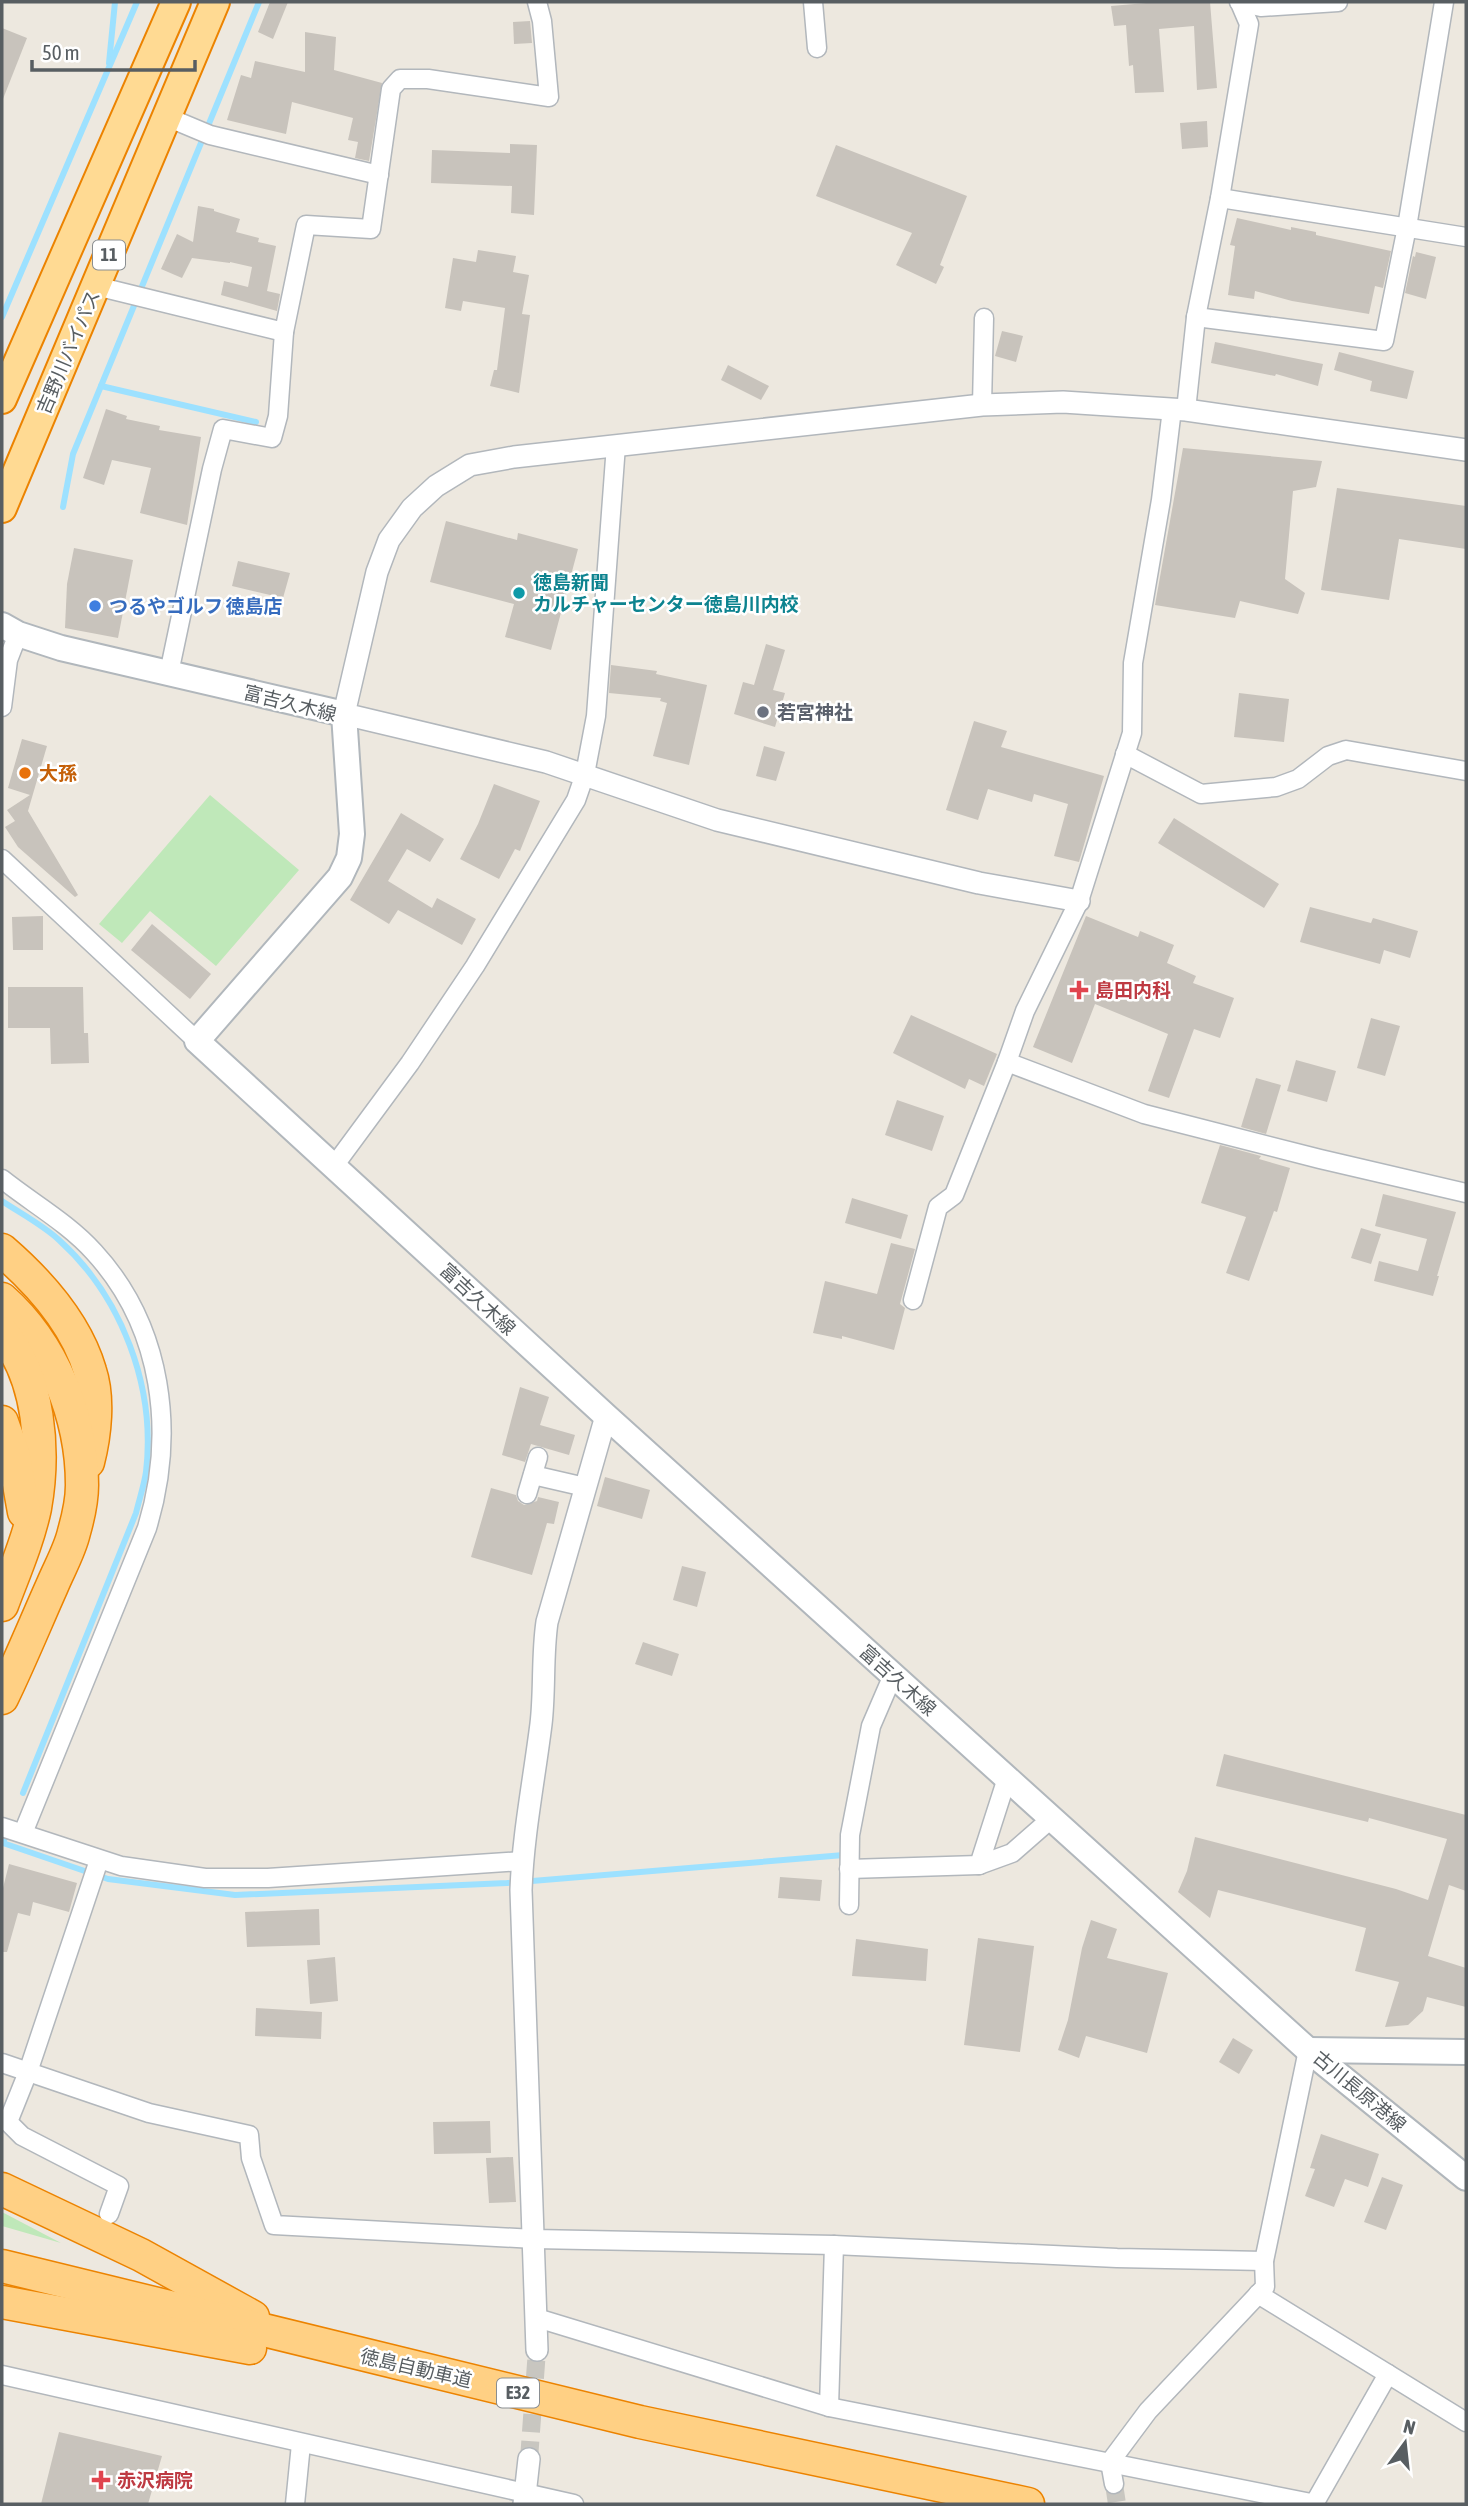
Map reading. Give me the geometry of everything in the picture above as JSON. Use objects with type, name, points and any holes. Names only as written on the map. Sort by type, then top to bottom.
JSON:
[{"type":"highway","name":"11","points":[[4,385],[176,2]]},
{"type":"highway","name":"吉野川バイパス","points":[[2,508],[215,2]]},
{"type":"highway","points":[[2,1250],[53,1302],[72,1331],[91,1372],[95,1417],[92,1447],[74,1534],[2,1698]]},
{"type":"highway","points":[[2,1299],[28,1326],[46,1352],[60,1381],[79,1447],[83,1486]]},
{"type":"highway","points":[[2,1333],[22,1364],[34,1395],[39,1465],[35,1507],[26,1542],[2,1605]]},
{"type":"highway","points":[[2,1422],[14,1456],[24,1505],[26,1542]]},
{"type":"highway","points":[[2,2189],[141,2255],[289,2338]]},
{"type":"highway","name":"徳島自動車道","points":[[5,2267],[640,2422],[1028,2504]]},
{"type":"highway","points":[[2,2302],[640,2422]]},
{"type":"main road","name":"富吉久木線","points":[[10,629],[61,648],[344,714],[352,834],[349,858],[340,877],[197,1041],[606,1416],[1308,2050]]},
{"type":"main road","name":"古川長原港線","points":[[1308,2050],[1466,2052]]},
{"type":"main road","name":"古川長原港線","points":[[1308,2050],[1466,2178]]},
{"type":"street","points":[[169,673],[223,429],[272,438],[278,416],[284,332],[306,225],[371,229],[391,89],[400,79],[428,79],[549,97],[542,21],[537,2]]},
{"type":"street","points":[[813,2],[817,48]]},
{"type":"street","points":[[1239,3],[1261,7],[1338,2]]},
{"type":"street","points":[[1196,317],[1384,341],[1407,227],[1444,2]]},
{"type":"street","points":[[913,1300],[938,1207],[954,1195],[1026,1011],[1079,901],[1132,733],[1133,663],[1161,500],[1220,198],[1249,24],[1239,3]]},
{"type":"street","points":[[167,117],[204,133],[379,176]]},
{"type":"street","points":[[1220,198],[1466,237]]},
{"type":"street","points":[[96,286],[284,332]]},
{"type":"street","points":[[982,405],[984,318]]},
{"type":"street","points":[[1079,901],[979,883],[717,820],[546,762],[344,714],[377,572],[389,540],[412,508],[436,486],[470,465],[616,445],[982,405],[1063,402],[1179,410],[1466,450]]},
{"type":"street","points":[[334,1166],[410,1063],[475,966],[576,800],[585,774],[596,716],[616,445]]},
{"type":"street","points":[[2,707],[10,629]]},
{"type":"street","points":[[1125,754],[1201,794],[1276,787],[1298,779],[1328,756],[1346,750],[1466,771]]},
{"type":"street","points":[[2,859],[197,1041]]},
{"type":"street","points":[[1007,1062],[1144,1114],[1466,1193]]},
{"type":"street","points":[[2,1179],[78,1236],[109,1270],[141,1325],[159,1384],[162,1410],[159,1483],[147,1528],[23,1833]]},
{"type":"street","points":[[537,2350],[522,1875],[541,1721],[543,1650],[547,1622],[606,1416]]},
{"type":"street","points":[[527,1494],[535,1466],[585,1487]]},
{"type":"street","points":[[849,1905],[850,1835],[871,1726],[893,1675]]},
{"type":"street","points":[[979,1865],[1007,1778]]},
{"type":"street","points":[[849,1869],[979,1865],[1012,1853],[1052,1818]]},
{"type":"street","points":[[2,1827],[23,1833],[95,1872],[121,1866],[205,1878],[522,1875]]},
{"type":"street","points":[[95,1872],[28,2072],[8,2122],[22,2136],[119,2186],[109,2214]]},
{"type":"street","points":[[1114,2484],[1110,2462],[1147,2411],[1265,2287],[1264,2261],[1308,2050]]},
{"type":"street","points":[[2,2063],[149,2113],[249,2135],[251,2158],[274,2225],[534,2239],[834,2245],[1117,2258],[1264,2261]]},
{"type":"street","points":[[829,2407],[834,2245]]},
{"type":"street","points":[[1258,2294],[1466,2422]]},
{"type":"street","points":[[537,2318],[829,2407],[1315,2504],[1388,2374]]},
{"type":"street","points":[[2,2375],[525,2499],[574,2504]]},
{"type":"street","points":[[295,2504],[301,2444]]},
{"type":"street","points":[[525,2499],[529,2459]]},
{"type":"green space","points":[[210,795],[299,870],[216,966],[150,911],[122,943],[99,924]]},
{"type":"green space","points":[[2,2212],[61,2243],[2,2226]]},
{"type":"building","points":[[270,2],[288,2],[273,39],[258,32]]},
{"type":"building","points":[[1210,2],[1217,88],[1197,90],[1194,26],[1159,29],[1164,92],[1135,93],[1133,65],[1129,66],[1126,25],[1114,26],[1111,6]]},
{"type":"building","points":[[530,21],[532,43],[514,44],[513,22]]},
{"type":"building","points":[[2,28],[27,38],[3,99],[2,98]]},
{"type":"building","points":[[305,32],[336,37],[334,70],[382,83],[369,161],[355,158],[358,142],[348,140],[353,118],[292,102],[286,134],[227,120],[241,75],[251,78],[255,61],[305,72]]},
{"type":"building","points":[[1207,121],[1208,147],[1182,149],[1180,123]]},
{"type":"building","points":[[510,144],[537,145],[534,215],[511,213],[512,186],[431,183],[432,150],[510,153]]},
{"type":"building","points":[[836,145],[967,196],[940,265],[944,267],[936,284],[896,265],[912,233],[816,196]]},
{"type":"building","points":[[198,206],[240,219],[236,232],[259,238],[258,242],[276,246],[267,291],[280,294],[277,311],[221,295],[224,281],[248,287],[252,267],[192,258],[182,278],[161,269],[177,234],[193,242]]},
{"type":"building","points":[[1237,218],[1291,230],[1291,227],[1316,232],[1316,235],[1391,251],[1383,288],[1375,286],[1369,314],[1292,301],[1255,291],[1254,299],[1228,295],[1235,246],[1230,245]]},
{"type":"building","points":[[478,250],[516,256],[513,272],[529,275],[522,314],[530,315],[519,393],[490,386],[494,370],[497,370],[505,308],[463,301],[461,311],[445,308],[453,258],[476,262]]},
{"type":"building","points":[[1416,252],[1436,257],[1426,299],[1405,293]]},
{"type":"building","points":[[1002,331],[1023,336],[1016,362],[995,356]]},
{"type":"building","points":[[1215,342],[1323,364],[1318,386],[1276,374],[1275,376],[1211,363]]},
{"type":"building","points":[[1339,352],[1414,371],[1407,399],[1370,391],[1372,381],[1334,370]]},
{"type":"building","points":[[728,365],[769,386],[761,400],[721,380]]},
{"type":"building","points":[[106,409],[127,416],[126,419],[160,426],[159,430],[201,437],[187,525],[140,513],[151,468],[112,460],[104,485],[83,478]]},
{"type":"building","points":[[1183,448],[1322,461],[1316,487],[1293,491],[1285,579],[1305,593],[1298,614],[1240,601],[1235,618],[1155,605]]},
{"type":"building","points":[[1337,488],[1466,506],[1466,549],[1399,539],[1389,600],[1321,590]]},
{"type":"building","name":"徳島新聞 カルチャーセンター徳島川内校","points":[[446,521],[517,540],[518,533],[578,549],[551,650],[505,637],[514,604],[430,582]]},
{"type":"building","name":"つるやゴルフ 徳島店","points":[[74,548],[133,560],[118,638],[65,628],[67,584]]},
{"type":"building","points":[[238,561],[290,573],[283,598],[232,586]]},
{"type":"building","points":[[766,644],[785,650],[773,690],[785,693],[775,727],[734,714],[743,682],[754,685]]},
{"type":"building","points":[[611,665],[657,671],[656,674],[707,685],[689,765],[653,756],[667,703],[660,701],[661,698],[609,693]]},
{"type":"building","points":[[1239,693],[1289,699],[1284,742],[1234,737]]},
{"type":"building","points":[[974,721],[1007,731],[1001,747],[1104,776],[1079,862],[1054,856],[1068,804],[1034,794],[1032,802],[988,789],[978,820],[946,810]]},
{"type":"building","points":[[22,739],[47,746],[28,811],[78,895],[75,897],[18,847],[5,827],[15,821],[7,810],[30,795],[8,788]]},
{"type":"building","points":[[764,746],[785,752],[776,781],[756,776]]},
{"type":"building","points":[[494,784],[540,801],[520,851],[515,849],[499,879],[460,859]]},
{"type":"building","points":[[401,813],[444,839],[430,862],[407,849],[388,881],[432,908],[437,898],[476,919],[462,945],[398,910],[389,924],[350,900]]},
{"type":"building","points":[[1174,818],[1279,884],[1264,908],[1158,843]]},
{"type":"building","points":[[1310,907],[1371,923],[1373,918],[1418,931],[1410,958],[1384,950],[1380,964],[1300,942]]},
{"type":"building","points":[[43,916],[43,950],[13,950],[12,917]]},
{"type":"building","points":[[1086,916],[1138,937],[1140,931],[1174,945],[1167,963],[1196,976],[1193,983],[1234,998],[1220,1038],[1194,1029],[1169,1098],[1148,1091],[1168,1034],[1095,1004],[1072,1063],[1033,1047]]},
{"type":"building","points":[[152,924],[211,974],[190,999],[131,950]]},
{"type":"building","points":[[8,987],[83,987],[84,1033],[88,1033],[89,1063],[51,1064],[50,1028],[8,1028]]},
{"type":"building","points":[[911,1015],[997,1054],[984,1086],[969,1079],[965,1089],[893,1053]]},
{"type":"building","points":[[1371,1018],[1400,1026],[1385,1076],[1357,1068]]},
{"type":"building","points":[[1296,1060],[1336,1071],[1327,1102],[1287,1091]]},
{"type":"building","points":[[1256,1078],[1281,1085],[1266,1134],[1241,1127]]},
{"type":"building","points":[[897,1100],[944,1116],[932,1151],[885,1135]]},
{"type":"building","points":[[1220,1145],[1261,1156],[1259,1159],[1290,1168],[1277,1212],[1274,1211],[1249,1281],[1226,1273],[1246,1217],[1201,1203]]},
{"type":"building","points":[[1383,1194],[1456,1212],[1433,1296],[1374,1281],[1379,1261],[1418,1271],[1427,1239],[1375,1226]]},
{"type":"building","points":[[852,1198],[908,1215],[901,1239],[845,1223]]},
{"type":"building","points":[[1361,1228],[1381,1234],[1371,1264],[1351,1258]]},
{"type":"building","points":[[891,1243],[915,1249],[900,1304],[905,1308],[894,1350],[842,1336],[842,1339],[813,1333],[825,1281],[877,1294]]},
{"type":"building","points":[[520,1387],[549,1397],[540,1425],[575,1435],[569,1455],[531,1444],[525,1462],[502,1455]]},
{"type":"building","points":[[605,1477],[650,1490],[642,1519],[597,1506]]},
{"type":"building","points":[[491,1488],[516,1495],[518,1501],[524,1505],[537,1501],[538,1497],[559,1502],[554,1524],[547,1523],[532,1575],[471,1557]]},
{"type":"building","points":[[682,1566],[706,1572],[697,1607],[673,1600]]},
{"type":"building","points":[[643,1642],[679,1654],[672,1676],[635,1664]]},
{"type":"building","points":[[1224,1754],[1466,1815],[1466,1891],[1449,1885],[1428,1956],[1466,1968],[1466,2007],[1427,1997],[1423,2011],[1408,2025],[1385,2027],[1399,1982],[1355,1971],[1366,1928],[1218,1890],[1210,1918],[1178,1892],[1187,1871],[1195,1837],[1396,1889],[1428,1900],[1447,1839],[1369,1818],[1368,1822],[1216,1786]]},
{"type":"building","points":[[9,1864],[77,1883],[69,1912],[33,1902],[30,1916],[18,1913],[7,1952],[2,1952],[2,1892]]},
{"type":"building","points":[[780,1877],[822,1880],[820,1901],[778,1898]]},
{"type":"building","points":[[319,1909],[320,1945],[247,1947],[245,1912]]},
{"type":"building","points":[[1091,1920],[1117,1929],[1107,1958],[1168,1973],[1147,2053],[1086,2036],[1079,2058],[1058,2050],[1068,2020],[1082,1948]]},
{"type":"building","points":[[978,1938],[1034,1946],[1020,2052],[964,2045]]},
{"type":"building","points":[[856,1939],[928,1949],[926,1981],[852,1976]]},
{"type":"building","points":[[335,1957],[338,2001],[310,2004],[307,1960]]},
{"type":"building","points":[[256,2008],[322,2012],[321,2039],[255,2036]]},
{"type":"building","points":[[1233,2038],[1253,2050],[1239,2074],[1219,2062]]},
{"type":"building","points":[[490,2121],[491,2153],[434,2154],[433,2122]]},
{"type":"building","points":[[1321,2134],[1379,2154],[1368,2187],[1345,2179],[1334,2207],[1305,2196],[1315,2169],[1310,2168]]},
{"type":"building","points":[[513,2157],[516,2202],[489,2203],[486,2158]]},
{"type":"building","points":[[1382,2177],[1403,2185],[1386,2230],[1364,2222]]},
{"type":"building","name":"赤沢病院","points":[[59,2432],[162,2456],[148,2504],[41,2504]]},
{"type":"waterway","points":[[109,63],[115,2]]},
{"type":"waterway","points":[[2,317],[137,2]]},
{"type":"waterway","points":[[63,507],[73,454],[259,2]]},
{"type":"waterway","points":[[101,386],[256,422]]},
{"type":"waterway","points":[[2,1201],[59,1240],[101,1288],[130,1346],[139,1376],[148,1440],[146,1472],[136,1513],[23,1793]]},
{"type":"waterway","points":[[5,1838],[3,1843],[108,1879],[235,1895],[507,1883],[844,1855]]},
{"type":"tunnel","points":[[529,2459],[537,2350]]},
{"type":"tunnel","points":[[1114,2484],[1117,2504]]},
{"type":"place","name":"徳島新聞 カルチャーセンター徳島川内校","points":[[519,593]]},
{"type":"place","name":"つるやゴルフ 徳島店","points":[[95,606]]},
{"type":"place","name":"若宮神社","points":[[763,712]]},
{"type":"place","name":"大孫","points":[[25,773]]},
{"type":"place","name":"島田内科","points":[[1079,990]]},
{"type":"place","name":"赤沢病院","points":[[101,2480]]}]
